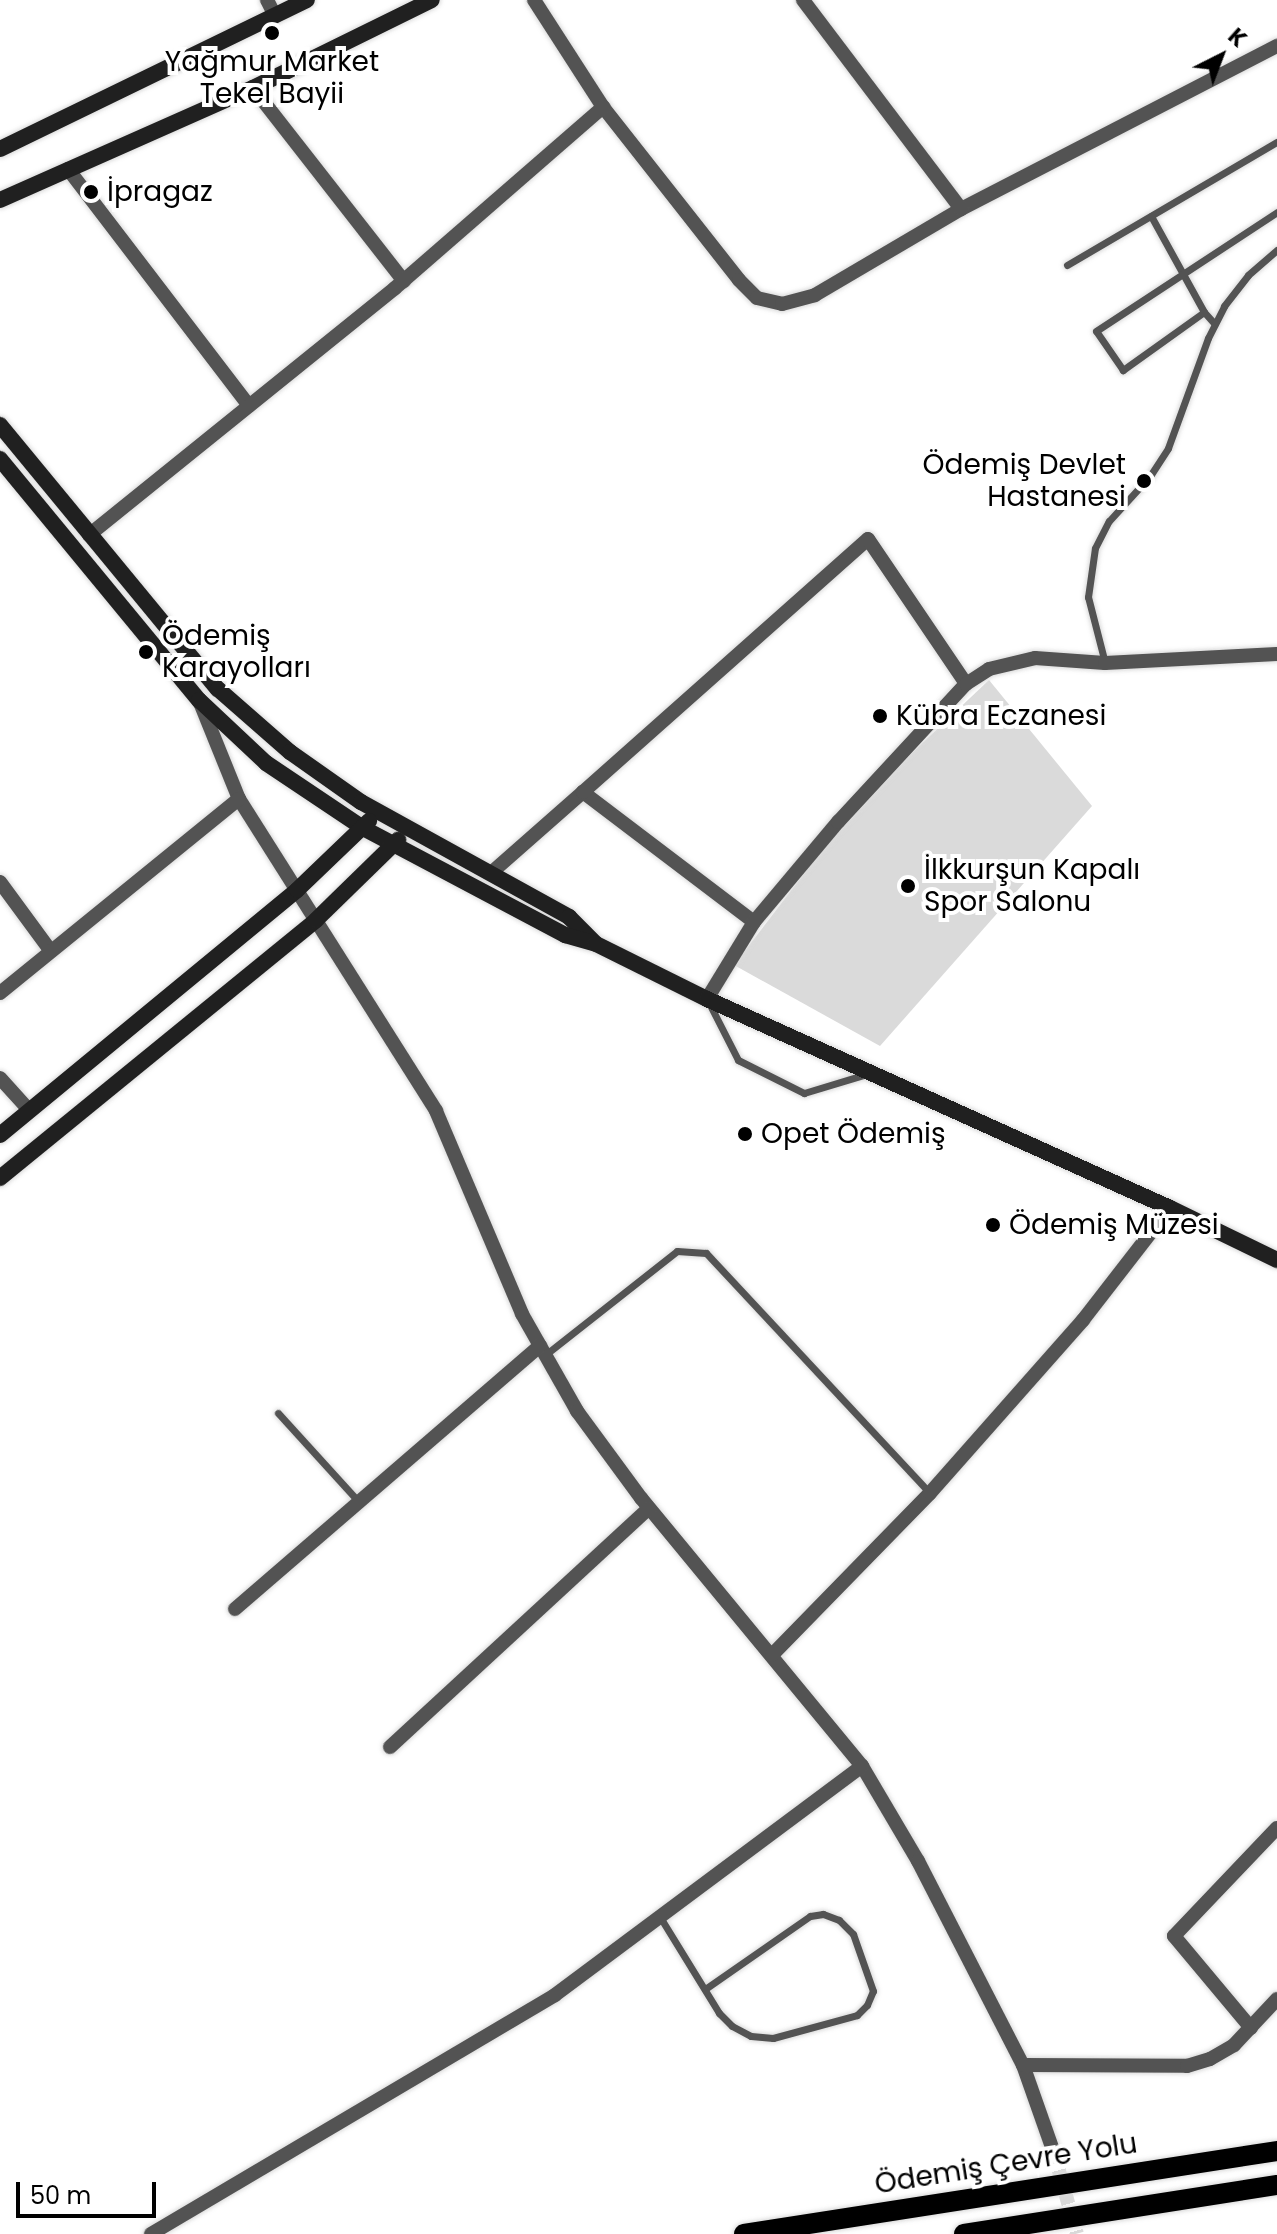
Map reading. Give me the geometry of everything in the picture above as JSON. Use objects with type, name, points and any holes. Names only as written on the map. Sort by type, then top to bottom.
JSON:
[{"type":"main road","points":[[0,149],[307,0]]},
{"type":"main road","points":[[0,200],[253,88],[432,0]]},
{"type":"main road","points":[[0,425],[218,689],[290,752],[378,812],[569,917],[596,944]]},
{"type":"main road","points":[[0,459],[199,700],[266,763],[363,828],[565,935],[596,944],[707,999],[1170,1208],[1277,1260]]},
{"type":"main road","points":[[0,1135],[297,890],[378,812]]},
{"type":"main road","points":[[0,1178],[316,920],[409,828]]},
{"type":"main road","name":"Ödemiş Çevre Yolu","points":[[744,2234],[1277,2151]]},
{"type":"main road","points":[[964,2234],[1277,2185]]},
{"type":"street","points":[[267,0],[275,16]]},
{"type":"street","points":[[534,0],[603,107],[739,280],[757,298],[782,304],[815,295],[961,209],[1277,46]]},
{"type":"street","points":[[803,0],[961,209]]},
{"type":"street","points":[[253,88],[404,281]]},
{"type":"street","points":[[89,535],[404,281],[603,107]]},
{"type":"street","points":[[68,169],[249,406]]},
{"type":"street","points":[[491,873],[868,539],[966,684]]},
{"type":"street","points":[[707,999],[754,922],[838,822],[966,684],[1012,661],[1035,658],[1105,663],[1277,654]]},
{"type":"street","points":[[199,700],[239,799],[436,1111],[522,1314],[577,1411],[649,1508],[862,1766],[918,1861],[1023,2065],[1053,2150]]},
{"type":"street","points":[[583,792],[754,922]]},
{"type":"street","points":[[0,993],[239,799]]},
{"type":"street","points":[[0,882],[50,950]]},
{"type":"street","points":[[0,1078],[29,1110]]},
{"type":"street","points":[[772,1655],[930,1493],[1083,1320],[1170,1208]]},
{"type":"street","points":[[235,1609],[543,1350]]},
{"type":"street","points":[[390,1747],[649,1508]]},
{"type":"street","points":[[151,2234],[555,1995],[862,1766]]},
{"type":"street","points":[[1251,2028],[1174,1936],[1277,1828]]},
{"type":"street","points":[[1023,2065],[1187,2066],[1210,2059],[1234,2045],[1277,1999]]},
{"type":"lane","points":[[1067,265],[1277,142]]},
{"type":"lane","points":[[1204,312],[1123,370],[1096,331],[1277,212]]},
{"type":"lane","points":[[1151,216],[1204,312],[1214,323]]},
{"type":"lane","points":[[1105,663],[1088,597],[1095,548],[1109,521],[1150,476],[1168,448],[1214,323],[1235,289],[1277,250]]},
{"type":"lane","points":[[707,999],[738,1060],[804,1093],[873,1073]]},
{"type":"lane","points":[[543,1350],[677,1251],[706,1253],[930,1493]]},
{"type":"lane","points":[[278,1413],[359,1502]]},
{"type":"lane","points":[[660,1917],[705,1989],[732,2026],[751,2036],[773,2038],[857,2015],[867,2005],[873,1991],[853,1934],[839,1920],[823,1914],[810,1916],[705,1989]]},
{"type":"shaded area","name":"İlkkurşun Kapalı Spor Salonu","points":[[989,680],[1092,806],[880,1046],[734,965],[856,806]]},
{"type":"tunnel","points":[[1053,2150],[1077,2234]]},
{"type":"place","name":"Yağmur Market Tekel Bayii","points":[[272,33]]},
{"type":"place","name":"İpragaz","points":[[91,192]]},
{"type":"place","name":"Ödemiş Devlet Hastanesi","points":[[1144,481]]},
{"type":"place","name":"Ödemiş Karayolları","points":[[146,652]]},
{"type":"place","name":"Kübra Eczanesi","points":[[880,716]]},
{"type":"place","name":"İlkkurşun Kapalı Spor Salonu","points":[[908,886]]},
{"type":"place","name":"Opet Ödemiş","points":[[745,1134]]},
{"type":"place","name":"Ödemiş Müzesi","points":[[993,1225]]}]
